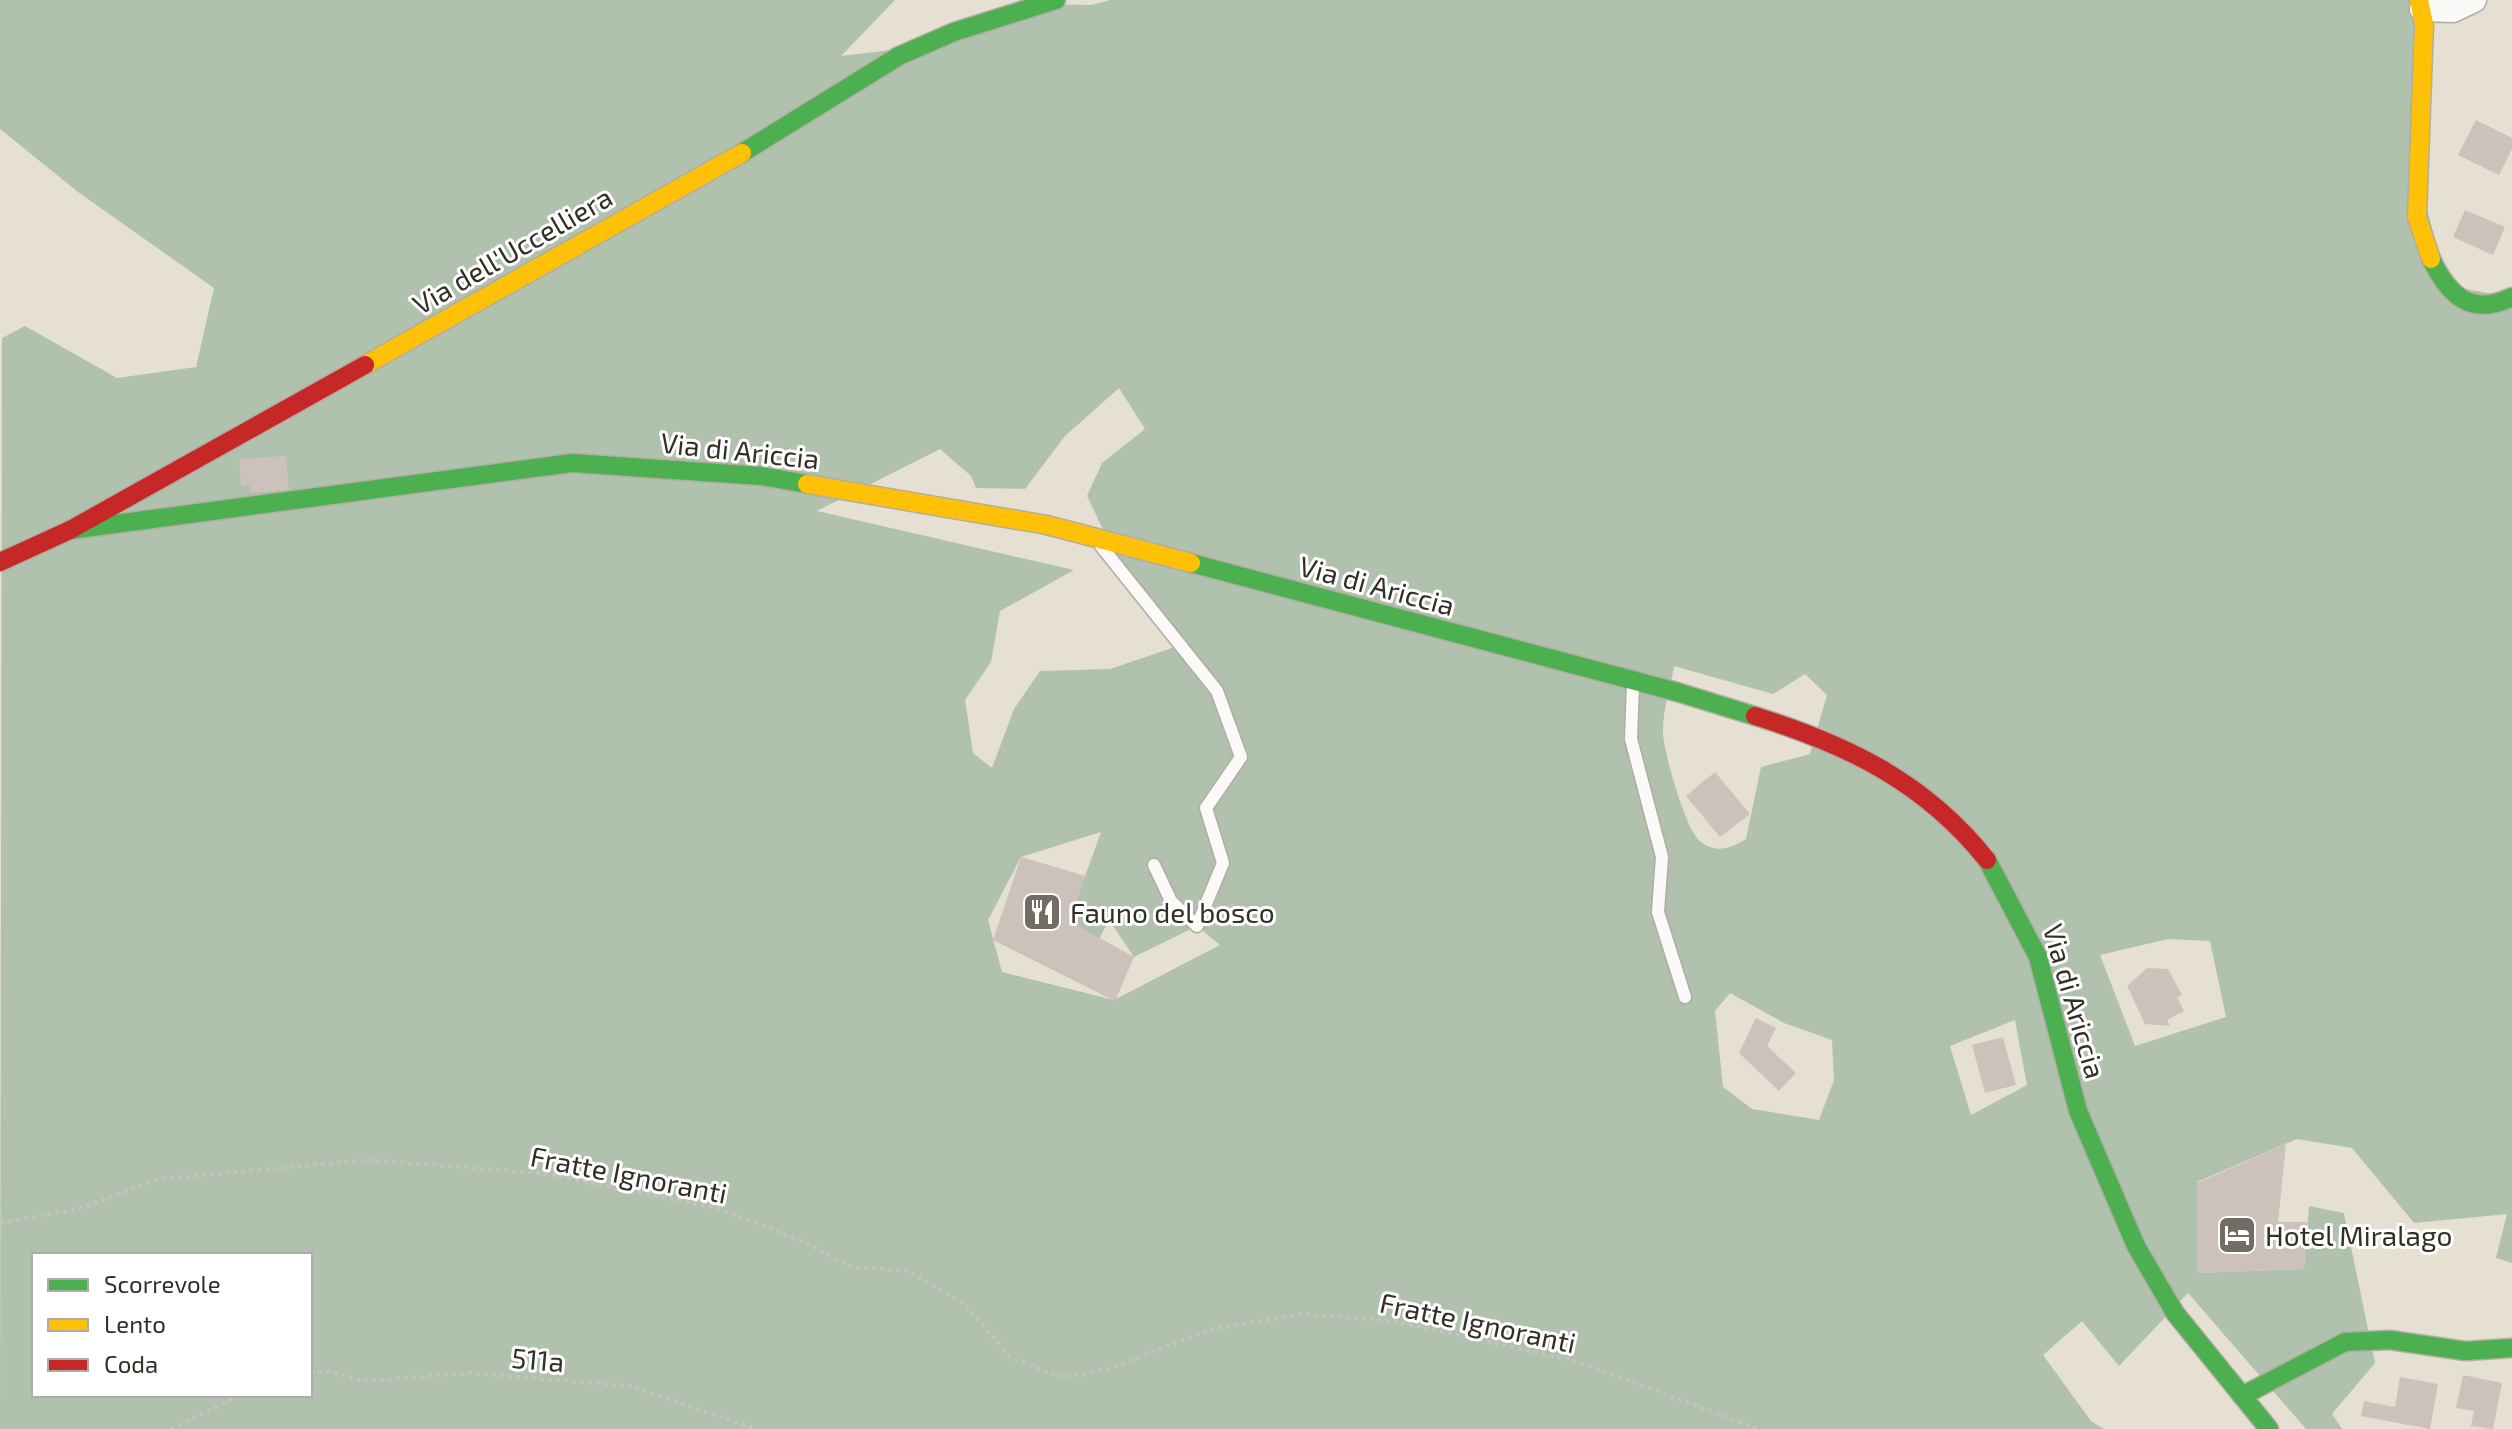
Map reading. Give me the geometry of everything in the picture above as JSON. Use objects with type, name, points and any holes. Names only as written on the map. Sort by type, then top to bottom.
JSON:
[{"type":"street","name":"Via dell'Uccelliera","points":[[0,562],[70,530],[731,160],[899,56],[954,32],[1056,0]]},
{"type":"street","points":[[2474,0],[2453,10],[2420,4],[2417,204],[2422,242],[2435,271],[2459,297],[2474,305],[2490,307],[2512,297]]},
{"type":"street","name":"Via di Ariccia","points":[[70,530],[572,463],[761,476],[1047,525],[1777,721],[1855,752],[1918,792],[1975,842],[2007,891],[2029,936],[2051,1004],[2078,1111],[2136,1246],[2175,1313],[2269,1429]]},
{"type":"street","points":[[2242,1396],[2345,1342],[2390,1340],[2465,1351],[2512,1348]]},
{"type":"lane","points":[[1094,538],[1217,691],[1241,757],[1206,808],[1223,863],[1197,926],[1171,901],[1154,865]]},
{"type":"lane","points":[[1633,681],[1631,739],[1662,857],[1658,912],[1685,997]]},
{"type":"path","name":"Fratte Ignoranti","points":[[0,1223],[78,1209],[160,1179],[338,1162],[368,1160],[541,1173],[717,1208],[804,1242],[851,1267],[908,1271],[965,1304],[1010,1357],[1058,1376],[1084,1375],[1111,1368],[1208,1330],[1289,1317],[1394,1321],[1579,1362],[1759,1429]]},
{"type":"path","name":"511a","points":[[312,1373],[328,1371],[364,1381],[470,1373],[629,1386],[756,1429]]},
{"type":"path","points":[[171,1429],[237,1397]]},
{"type":"green space","points":[[0,0],[895,0],[841,56],[950,43],[1043,4],[1091,5],[1110,0],[2419,0],[2416,167],[2447,286],[2512,297],[2512,1263],[2496,1258],[2507,1214],[2414,1223],[2352,1148],[2297,1139],[2197,1182],[2197,1273],[2304,1269],[2309,1206],[2344,1213],[2375,1363],[2332,1414],[2342,1429],[2306,1429],[2188,1293],[2119,1366],[2082,1321],[2043,1355],[2091,1421],[2104,1429],[0,1429],[2,338],[25,326],[117,378],[196,367],[214,288],[78,192],[0,129]],"holes":[[[1119,388],[1145,429],[1102,463],[1087,496],[1134,594],[1175,647],[1110,669],[1040,671],[1014,709],[992,768],[973,753],[965,700],[991,662],[1000,611],[1074,570],[817,511],[940,449],[971,476],[976,488],[1025,489],[1065,436]],[[1674,666],[1773,694],[1805,674],[1827,695],[1810,754],[1761,767],[1746,839],[1729,847],[1718,849],[1707,846],[1695,835],[1672,774],[1663,733]],[[1101,832],[1057,954],[1094,949],[1109,920],[1134,957],[1197,926],[1220,945],[1114,1000],[1002,972],[988,920],[1021,857]],[[2168,939],[2210,941],[2226,1017],[2135,1046],[2100,955]],[[1730,993],[1784,1023],[1832,1040],[1834,1080],[1819,1120],[1752,1109],[1723,1087],[1715,1011]],[[2015,1020],[2027,1085],[1971,1115],[1950,1046]]]},
{"type":"building","points":[[2476,120],[2512,138],[2512,149],[2499,175],[2458,155]]},
{"type":"building","points":[[2465,210],[2505,227],[2493,255],[2453,237]]},
{"type":"building","points":[[286,456],[289,490],[250,493],[250,485],[241,486],[239,459]]},
{"type":"building","points":[[1715,772],[1750,814],[1720,837],[1686,796]]},
{"type":"building","points":[[1021,857],[1086,876],[1069,921],[1134,957],[1115,1001],[993,940]]},
{"type":"building","points":[[2147,968],[2168,969],[2182,995],[2177,997],[2184,1011],[2167,1020],[2170,1026],[2145,1024],[2127,986]]},
{"type":"building","points":[[1756,1018],[1776,1028],[1767,1046],[1796,1073],[1779,1091],[1739,1053]]},
{"type":"building","points":[[2003,1037],[2016,1085],[1985,1093],[1972,1045]]},
{"type":"building","points":[[2286,1144],[2278,1222],[2307,1222],[2304,1269],[2197,1273],[2197,1183]]},
{"type":"building","points":[[2463,1375],[2502,1383],[2493,1429],[2471,1426],[2474,1411],[2456,1408]]},
{"type":"building","points":[[2400,1377],[2438,1384],[2430,1429],[2361,1416],[2364,1401],[2395,1407]]},
{"type":"traffic: fast","points":[[742,153],[899,56],[954,32],[1056,0]]},
{"type":"traffic: fast","points":[[2431,259],[2454,293],[2473,304],[2497,303],[2512,297]]},
{"type":"traffic: fast","points":[[70,530],[572,463],[761,476],[807,484]]},
{"type":"traffic: fast","points":[[1191,563],[1677,692],[1755,716]]},
{"type":"traffic: fast","points":[[1987,860],[2038,957],[2078,1111],[2136,1246],[2175,1313],[2269,1429]]},
{"type":"traffic: fast","points":[[2242,1396],[2345,1342],[2390,1340],[2465,1351],[2512,1348]]},
{"type":"traffic: slow","points":[[2419,0],[2424,24],[2417,217],[2431,259]]},
{"type":"traffic: slow","points":[[365,365],[742,153]]},
{"type":"traffic: slow","points":[[807,484],[1047,525],[1191,563]]},
{"type":"traffic: jam","points":[[0,562],[70,530],[365,365]]},
{"type":"traffic: jam","points":[[1755,716],[1822,740],[1883,770],[1938,809],[1987,860]]},
{"type":"place","name":"Fauno del bosco","points":[[1042,912]]},
{"type":"place","name":"Hotel Miralago","points":[[2237,1235]]}]
